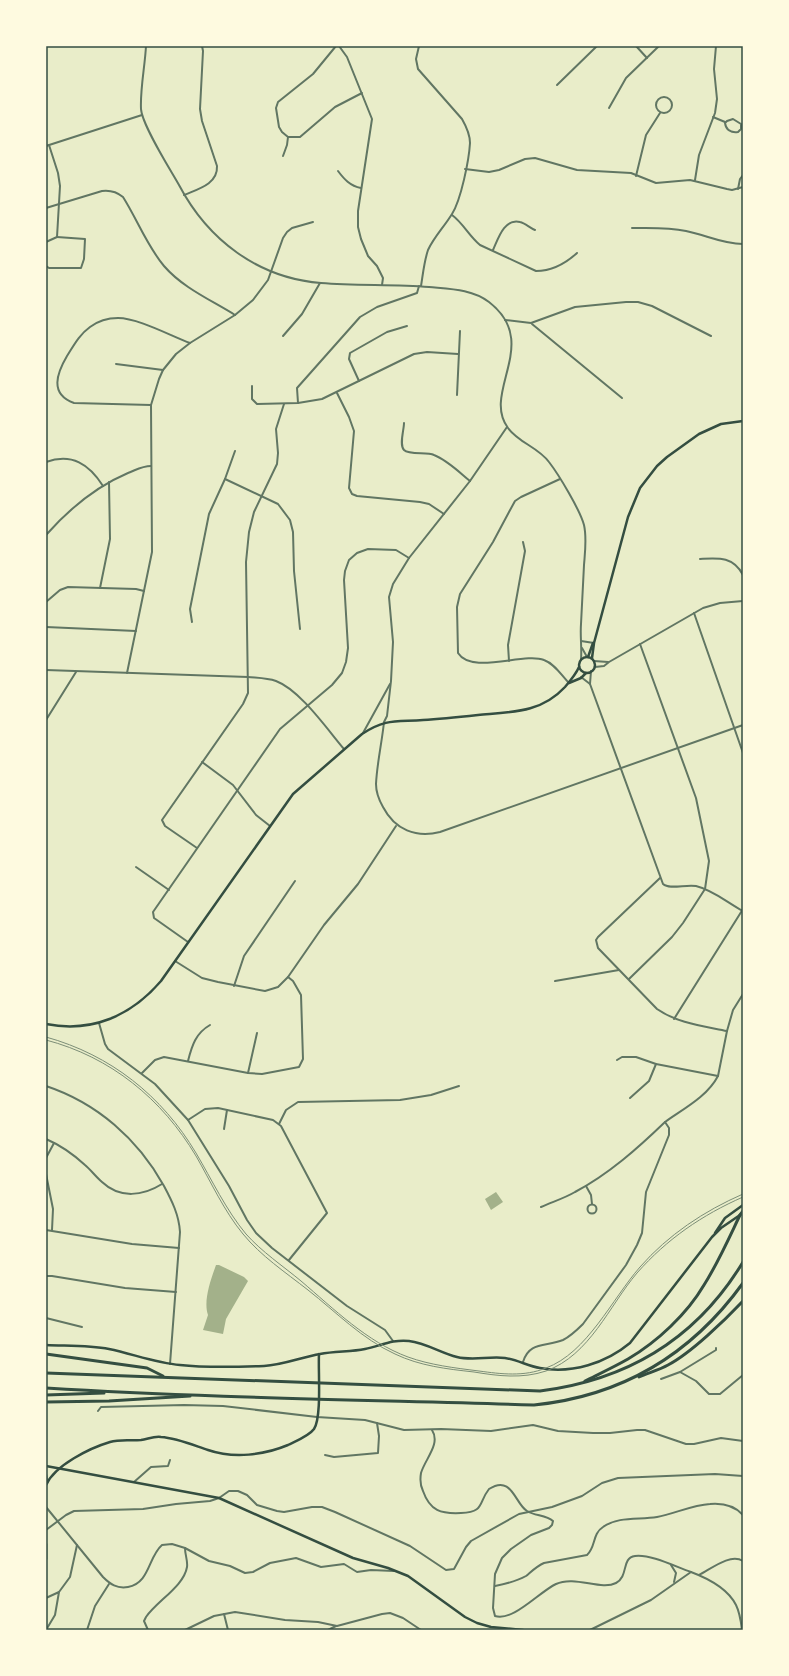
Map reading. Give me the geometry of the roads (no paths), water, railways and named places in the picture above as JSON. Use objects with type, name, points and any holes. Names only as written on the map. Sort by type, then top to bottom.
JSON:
[{"type":"main road","points":[[569,683],[581,677],[586,672],[591,671],[595,667],[592,658],[594,643],[628,517],[640,488],[662,461],[699,434],[721,424],[743,421]]},
{"type":"main road","points":[[588,657],[594,643]]},
{"type":"main road","points":[[46,1024],[67,1027],[99,1023],[122,1014],[143,1000],[161,981],[293,794],[362,734],[384,722],[522,712],[540,706],[554,697],[576,674],[581,660],[588,657],[592,658]]},
{"type":"main road","points":[[579,667],[583,672],[586,672]]},
{"type":"main road","points":[[712,1237],[719,1224],[743,1205]]},
{"type":"main road","points":[[580,1384],[628,1359],[641,1350],[657,1338],[686,1310],[704,1286],[743,1211]]},
{"type":"main road","points":[[46,1345],[90,1346],[170,1364],[266,1366],[319,1354],[364,1349],[386,1342],[408,1341],[426,1345],[457,1357],[504,1358],[523,1362],[532,1366],[554,1370],[580,1367],[608,1358],[630,1344],[712,1237],[721,1228],[740,1215]]},
{"type":"main road","points":[[46,1373],[540,1391],[580,1384],[618,1372],[638,1362],[670,1342],[696,1321],[711,1306],[726,1288],[743,1262]]},
{"type":"main road","points":[[628,1382],[684,1347],[716,1317],[743,1283]]},
{"type":"main road","points":[[46,1388],[124,1393],[534,1405],[580,1397],[628,1382],[668,1365],[718,1325],[743,1301]]},
{"type":"main road","points":[[46,1354],[147,1368],[164,1377]]},
{"type":"main road","points":[[46,1484],[52,1475],[77,1457],[110,1442],[167,1437],[222,1453],[250,1454],[267,1452],[293,1442],[310,1433],[315,1427],[318,1411],[319,1354]]},
{"type":"main road","points":[[46,1395],[124,1393]]},
{"type":"main road","points":[[46,1402],[109,1401],[210,1395]]},
{"type":"main road","points":[[46,1466],[219,1498],[353,1558],[408,1576],[465,1617],[477,1623],[491,1627],[523,1630]]},
{"type":"main road","points":[[46,1475],[46,1484]]},
{"type":"main road","points":[[46,1544],[46,1559]]},
{"type":"street","points":[[146,46],[141,108],[142,115],[184,196],[196,214],[216,236],[240,255],[271,272],[320,283],[420,286],[459,290],[480,296],[495,307],[505,320],[512,346],[501,399],[502,414],[507,427],[521,441],[532,447],[548,460],[581,517],[585,533],[581,660]]},
{"type":"street","points":[[184,196],[209,184],[217,171],[202,121],[200,109],[202,46]]},
{"type":"street","points":[[336,46],[313,74],[278,102],[276,108],[279,127],[288,137],[296,138],[303,135],[321,117],[335,107],[362,93]]},
{"type":"street","points":[[339,46],[347,57],[372,119],[358,211],[358,227],[368,256],[377,266],[383,278],[382,285]]},
{"type":"street","points":[[298,404],[297,388],[355,322],[377,307],[417,293],[420,286],[425,259],[429,249],[436,235],[452,215],[459,197],[470,142],[466,128],[460,116],[420,72],[416,58],[419,46]]},
{"type":"street","points":[[558,85],[597,46]]},
{"type":"street","points":[[636,46],[647,58]]},
{"type":"street","points":[[609,108],[626,78],[659,46]]},
{"type":"street","points":[[695,180],[699,155],[713,117],[717,99],[714,69],[716,46]]},
{"type":"street","points":[[667,97],[671,99],[672,104],[667,113],[660,113],[656,107],[662,98],[667,97]]},
{"type":"street","points":[[46,107],[46,139]]},
{"type":"street","points":[[636,176],[646,135],[660,113]]},
{"type":"street","points":[[57,237],[59,182],[47,145],[142,115]]},
{"type":"street","points":[[713,117],[726,122],[732,119],[739,122],[741,128],[736,132],[730,130],[726,127],[726,122]]},
{"type":"street","points":[[283,156],[288,137]]},
{"type":"street","points":[[465,169],[489,172],[532,158],[577,170],[592,172],[621,172],[656,183],[695,180],[698,183],[727,189],[738,189],[743,187]]},
{"type":"street","points":[[338,171],[344,179],[352,185],[361,188]]},
{"type":"street","points":[[738,189],[740,179],[743,174]]},
{"type":"street","points":[[46,208],[102,191],[114,191],[120,194],[165,267],[184,284],[235,315]]},
{"type":"street","points":[[452,215],[460,221],[474,240],[536,271],[546,271],[569,260],[577,253]]},
{"type":"street","points":[[127,673],[152,552],[151,405],[159,378],[176,354],[190,343],[235,315],[256,297],[268,280],[283,238],[287,232],[292,228],[313,222]]},
{"type":"street","points":[[493,250],[504,227],[509,223],[521,222],[535,230]]},
{"type":"street","points":[[632,228],[684,230],[720,242],[743,244]]},
{"type":"street","points":[[46,242],[57,237],[85,239],[84,259],[81,268],[49,268],[46,266]]},
{"type":"street","points":[[282,336],[302,314],[320,283]]},
{"type":"street","points":[[505,320],[531,323],[575,307],[633,302],[652,306],[711,336]]},
{"type":"street","points":[[151,405],[74,403],[65,398],[60,392],[57,382],[58,373],[81,334],[93,325],[106,320],[122,318],[135,320],[190,343]]},
{"type":"street","points":[[531,323],[622,398]]},
{"type":"street","points":[[359,381],[349,359],[350,353],[387,332],[407,326]]},
{"type":"street","points":[[457,395],[460,331]]},
{"type":"street","points":[[252,386],[252,399],[257,404],[298,404],[322,399],[414,354],[427,352],[458,354]]},
{"type":"street","points":[[116,364],[164,370]]},
{"type":"street","points":[[336,392],[349,417],[354,431],[349,488],[352,494],[357,496],[420,502],[428,504],[444,514]]},
{"type":"street","points":[[197,848],[165,826],[162,822],[243,704],[248,693],[246,562],[251,521],[278,460],[276,429],[284,404]]},
{"type":"street","points":[[404,423],[403,449],[407,452],[433,455],[470,481]]},
{"type":"street","points":[[507,427],[470,481],[410,558],[395,581],[389,597],[393,642],[391,683],[387,716],[384,722],[376,789],[380,803],[397,825],[416,833],[432,834],[440,832],[743,725]]},
{"type":"street","points":[[192,622],[190,609],[209,514],[225,479],[235,451]]},
{"type":"street","points":[[46,462],[60,459],[78,462],[93,472],[103,486]]},
{"type":"street","points":[[46,535],[69,510],[108,482],[143,466],[151,466]]},
{"type":"street","points":[[225,479],[262,496],[281,507],[289,518],[292,527],[300,629]]},
{"type":"street","points":[[560,479],[527,493],[515,501],[493,542],[460,594],[457,607],[458,654],[464,659],[484,663],[531,658],[542,659],[552,665],[569,683]]},
{"type":"street","points":[[100,588],[110,539],[108,482]]},
{"type":"street","points":[[509,661],[508,645],[525,551],[524,542]]},
{"type":"street","points":[[188,942],[154,918],[153,912],[280,729],[306,705],[332,686],[342,672],[346,662],[348,648],[344,580],[345,571],[349,560],[357,553],[368,549],[396,550],[410,558]]},
{"type":"street","points":[[700,560],[721,558],[731,561],[739,567],[743,575]]},
{"type":"street","points":[[46,602],[60,590],[66,588],[100,588],[136,590],[144,592]]},
{"type":"street","points":[[595,667],[604,666],[694,613],[720,603],[743,601]]},
{"type":"street","points":[[694,613],[743,753]]},
{"type":"street","points":[[46,627],[136,631]]},
{"type":"street","points":[[581,641],[594,643]]},
{"type":"street","points":[[629,980],[684,922],[705,889],[709,855],[696,798],[640,644]]},
{"type":"street","points":[[582,647],[588,657]]},
{"type":"street","points":[[594,661],[609,662]]},
{"type":"street","points":[[46,670],[266,678],[283,684],[296,694],[344,749]]},
{"type":"street","points":[[591,671],[590,684],[660,878],[666,886],[670,887],[690,885],[705,889],[743,910],[674,1019]]},
{"type":"street","points":[[46,720],[76,672]]},
{"type":"street","points":[[581,677],[590,684]]},
{"type":"street","points":[[362,734],[391,683]]},
{"type":"street","points":[[202,762],[225,778],[238,791],[256,815],[270,826]]},
{"type":"street","points":[[175,961],[202,978],[262,991],[278,987],[288,977],[316,936],[358,884],[397,825]]},
{"type":"street","points":[[136,867],[169,890]]},
{"type":"street","points":[[660,878],[596,940],[598,948],[657,1009],[674,1019],[727,1031]]},
{"type":"street","points":[[234,986],[244,956],[295,881]]},
{"type":"street","points":[[555,981],[619,970]]},
{"type":"street","points":[[142,1073],[155,1060],[164,1057],[248,1073],[262,1074],[299,1067],[303,1059],[301,995],[293,981],[288,977]]},
{"type":"street","points":[[541,1207],[576,1192],[604,1174],[638,1148],[665,1122],[700,1097],[718,1076],[733,1010],[743,994]]},
{"type":"street","points":[[99,1023],[108,1049],[155,1084],[188,1120],[256,1233],[347,1306],[385,1330],[393,1341]]},
{"type":"street","points":[[188,1061],[193,1042],[202,1029],[210,1025]]},
{"type":"street","points":[[248,1073],[257,1033]]},
{"type":"street","points":[[617,1060],[622,1057],[632,1056],[656,1064],[718,1076]]},
{"type":"street","points":[[630,1098],[649,1081],[656,1064]]},
{"type":"street","points":[[46,1086],[69,1095],[86,1104],[120,1129],[142,1153],[172,1202],[178,1218],[180,1232],[170,1364]]},
{"type":"street","points":[[279,1124],[286,1110],[298,1102],[400,1100],[431,1096],[459,1086]]},
{"type":"street","points":[[188,1120],[205,1109],[218,1108],[273,1120],[284,1130],[327,1213],[289,1260]]},
{"type":"street","points":[[224,1129],[227,1110]]},
{"type":"street","points":[[523,1362],[525,1355],[531,1349],[565,1339],[583,1324],[634,1251],[642,1233],[646,1192],[669,1135],[669,1128],[665,1122]]},
{"type":"street","points":[[46,1139],[79,1159],[101,1182],[116,1191],[136,1194],[152,1190],[162,1184]]},
{"type":"street","points":[[46,1158],[54,1143]]},
{"type":"street","points":[[46,1174],[54,1209],[52,1230]]},
{"type":"street","points":[[586,1186],[591,1195],[592,1204],[596,1208],[596,1211],[592,1213],[588,1210],[589,1205],[592,1204]]},
{"type":"street","points":[[46,1230],[132,1244],[179,1248]]},
{"type":"street","points":[[46,1276],[125,1288],[176,1292]]},
{"type":"street","points":[[46,1318],[82,1327]]},
{"type":"street","points":[[661,1378],[680,1372],[716,1350],[716,1348]]},
{"type":"street","points":[[680,1372],[696,1382],[709,1394],[720,1394],[743,1375]]},
{"type":"street","points":[[98,1411],[101,1407],[184,1405],[223,1406],[317,1417],[365,1420],[404,1430],[491,1431],[533,1425],[558,1431],[593,1433],[644,1430],[686,1444],[694,1444],[721,1438],[743,1441]]},
{"type":"street","points":[[325,1455],[334,1457],[378,1453],[379,1436],[377,1423]]},
{"type":"street","points":[[432,1430],[435,1441],[423,1468],[420,1479],[425,1498],[433,1508],[441,1512],[473,1512],[481,1505],[489,1489],[502,1486],[512,1490],[527,1511],[552,1520],[552,1524],[549,1528],[532,1535],[502,1558],[497,1568],[495,1586],[493,1610],[497,1617],[516,1612],[551,1586],[563,1582],[586,1582],[607,1586],[613,1584],[622,1578],[628,1560],[632,1556],[649,1557],[691,1572],[710,1581],[730,1596],[737,1606],[742,1619],[742,1630]]},
{"type":"street","points":[[134,1482],[151,1467],[168,1466],[170,1460]]},
{"type":"street","points":[[46,1530],[68,1513],[77,1510],[143,1510],[176,1504],[210,1501],[219,1498],[229,1491],[238,1491],[248,1495],[257,1505],[277,1511],[284,1512],[312,1507],[322,1508],[410,1546],[446,1570],[451,1571],[454,1569],[471,1541],[514,1516],[527,1511],[552,1507],[582,1496],[602,1483],[618,1478],[716,1474],[743,1476]]},
{"type":"street","points":[[495,1586],[506,1584],[524,1577],[544,1563],[587,1555],[592,1548],[598,1531],[608,1524],[627,1519],[655,1518],[709,1504],[732,1506],[737,1508],[743,1515]]},
{"type":"street","points":[[46,1507],[109,1584],[126,1587],[139,1582],[146,1574],[162,1545],[172,1544],[185,1548],[209,1561],[230,1566],[245,1573],[253,1572],[270,1562],[296,1558],[320,1566],[344,1564],[357,1572],[371,1570],[399,1572]]},
{"type":"street","points":[[46,1598],[59,1592],[70,1578],[76,1545]]},
{"type":"street","points":[[148,1630],[144,1621],[149,1612],[172,1590],[185,1574],[187,1562],[185,1548]]},
{"type":"street","points":[[698,1575],[731,1558],[738,1558],[743,1561]]},
{"type":"street","points":[[671,1565],[676,1573],[674,1583]]},
{"type":"street","points":[[590,1630],[651,1600],[691,1572]]},
{"type":"street","points":[[87,1630],[95,1606],[109,1584]]},
{"type":"street","points":[[46,1630],[55,1615],[59,1592]]},
{"type":"street","points":[[185,1630],[202,1621],[236,1612],[246,1612],[274,1618],[318,1622],[337,1626]]},
{"type":"street","points":[[328,1630],[337,1626],[390,1613],[403,1618],[421,1630]]},
{"type":"street","points":[[224,1614],[228,1630]]},
{"type":"tram line","points":[[46,1037],[70,1045],[92,1055],[133,1080],[151,1096],[182,1132],[226,1205],[252,1241],[365,1334],[393,1351],[416,1360],[452,1367],[504,1374],[521,1374],[538,1371],[561,1361],[586,1338],[640,1267],[662,1244],[701,1216],[743,1194]]},
{"type":"railway","points":[[46,1040],[92,1057],[133,1083],[151,1099],[182,1135],[196,1156],[230,1216],[243,1234],[258,1250],[371,1341],[404,1358],[424,1364],[454,1370],[510,1376],[537,1374],[561,1364],[575,1354],[587,1342],[637,1273],[660,1249],[699,1220],[743,1197]]}]
